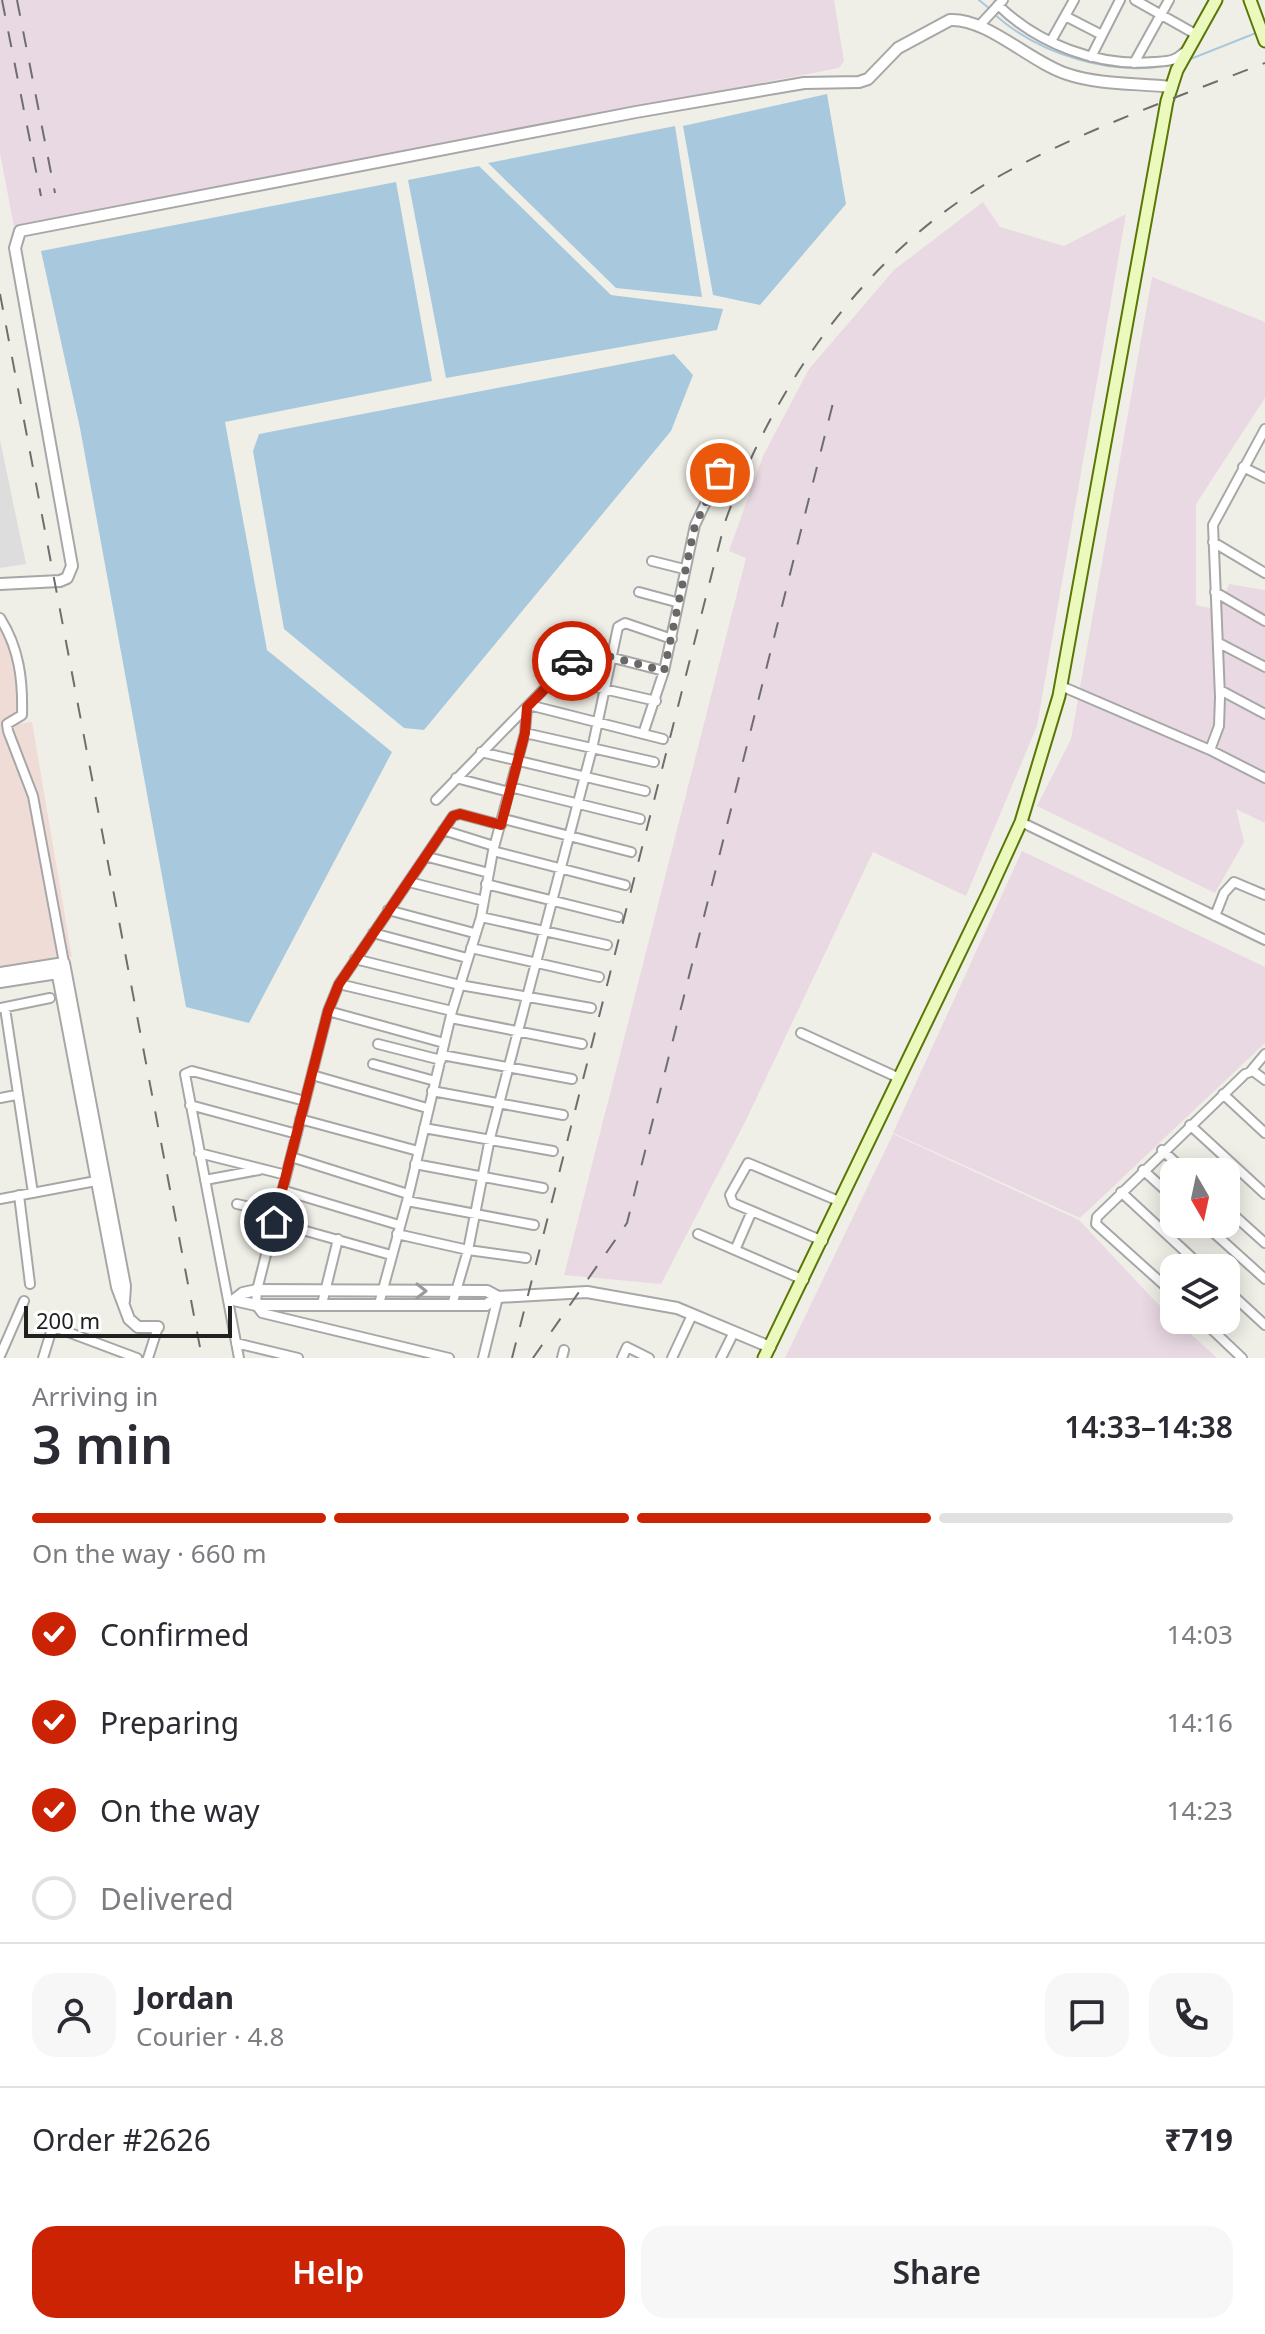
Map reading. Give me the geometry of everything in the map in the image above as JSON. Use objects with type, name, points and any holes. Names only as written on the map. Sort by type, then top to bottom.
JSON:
[{"type":"main road","points":[[767,1352],[823,1241],[1021,822],[1043,758],[1061,686],[1172,87],[1177,70],[1216,0]]},
{"type":"main road","points":[[1250,0],[1265,41]]},
{"type":"street","points":[[1051,41],[1074,0]]},
{"type":"street","points":[[1091,57],[1120,0]]},
{"type":"street","points":[[1135,0],[1197,35]]},
{"type":"street","points":[[1134,63],[1169,0]]},
{"type":"street","points":[[982,21],[999,4],[1051,41],[1091,57],[1134,63],[1175,60],[1187,51]]},
{"type":"street","points":[[1065,16],[1102,35]]},
{"type":"street","points":[[0,584],[60,581],[67,578],[72,566],[15,248],[20,231],[636,112],[804,83],[859,82],[868,79],[898,48],[942,22],[961,19],[982,21],[1036,61],[1066,74],[1172,87]]},
{"type":"street","points":[[1210,750],[1219,726],[1220,690],[1214,521],[1265,429]]},
{"type":"street","points":[[1243,467],[1265,478]]},
{"type":"street","points":[[643,734],[664,671],[676,602],[698,518],[720,473]]},
{"type":"street","points":[[1213,542],[1265,573]]},
{"type":"street","points":[[652,561],[684,569]]},
{"type":"street","points":[[639,592],[676,602]]},
{"type":"street","points":[[1215,592],[1265,621]]},
{"type":"street","points":[[0,618],[14,639],[20,673],[22,715],[4,724],[33,796],[96,1181],[117,1287],[129,1319],[138,1327],[158,1327],[149,1357]]},
{"type":"street","points":[[452,1305],[468,1250],[481,1175],[516,1030],[592,749],[618,627],[623,623],[672,639]]},
{"type":"street","points":[[1219,643],[1265,667]]},
{"type":"street","points":[[436,800],[582,650],[664,671]]},
{"type":"street","points":[[556,678],[656,701]]},
{"type":"street","points":[[1061,686],[1210,750],[1265,778]]},
{"type":"street","points":[[1220,690],[1265,714]]},
{"type":"street","points":[[528,706],[663,739]]},
{"type":"street","points":[[379,1304],[451,1014],[481,917],[493,848],[525,733],[528,706]]},
{"type":"street","points":[[525,733],[654,762]]},
{"type":"street","points":[[481,752],[645,791]]},
{"type":"street","points":[[456,778],[640,819]]},
{"type":"street","points":[[256,1305],[257,1290],[328,1011],[339,984],[428,857],[443,830],[457,814],[631,852]]},
{"type":"street","points":[[1021,822],[1265,940]]},
{"type":"street","points":[[443,830],[493,848],[625,885]]},
{"type":"street","points":[[428,857],[489,873]]},
{"type":"street","points":[[409,882],[484,901]]},
{"type":"street","points":[[1215,916],[1228,887],[1234,882],[1265,895]]},
{"type":"street","points":[[486,884],[618,917]]},
{"type":"street","points":[[388,910],[474,933]]},
{"type":"street","points":[[481,917],[542,928],[607,945]]},
{"type":"street","points":[[373,933],[467,958]]},
{"type":"street","points":[[471,948],[599,977]]},
{"type":"street","points":[[355,959],[460,985],[591,1008]]},
{"type":"street","points":[[0,973],[61,968]]},
{"type":"street","points":[[0,982],[61,968]]},
{"type":"street","points":[[61,968],[125,1286],[124,1301]]},
{"type":"street","points":[[339,984],[582,1044]]},
{"type":"street","points":[[33,1193],[2,1008],[50,998]]},
{"type":"street","points":[[328,1011],[444,1043]]},
{"type":"street","points":[[801,1033],[899,1078]]},
{"type":"street","points":[[378,1044],[508,1070],[572,1079]]},
{"type":"street","points":[[0,1048],[10,1046]]},
{"type":"street","points":[[1160,1281],[1096,1224],[1099,1214],[1162,1150],[1250,1072],[1265,1054]]},
{"type":"street","points":[[373,1064],[435,1081]]},
{"type":"street","points":[[239,1358],[185,1077],[192,1071],[305,1101]]},
{"type":"street","points":[[1250,1072],[1265,1080]]},
{"type":"street","points":[[312,1075],[427,1108]]},
{"type":"street","points":[[432,1091],[563,1115]]},
{"type":"street","points":[[1223,1094],[1265,1133]]},
{"type":"street","points":[[0,1098],[16,1095]]},
{"type":"street","points":[[190,1105],[297,1134]]},
{"type":"street","points":[[300,1119],[418,1151]]},
{"type":"street","points":[[1190,1125],[1265,1194]]},
{"type":"street","points":[[424,1128],[553,1151]]},
{"type":"street","points":[[1162,1150],[1171,1158]]},
{"type":"street","points":[[199,1153],[286,1175]]},
{"type":"street","points":[[291,1157],[473,1216],[534,1225]]},
{"type":"street","points":[[823,1241],[752,1211],[730,1198],[748,1163],[841,1202]]},
{"type":"street","points":[[415,1164],[543,1188]]},
{"type":"street","points":[[205,1180],[264,1169]]},
{"type":"street","points":[[1143,1170],[1160,1185]]},
{"type":"street","points":[[0,1199],[96,1181]]},
{"type":"street","points":[[282,1190],[398,1230],[468,1250],[526,1258]]},
{"type":"street","points":[[1121,1192],[1188,1254]]},
{"type":"street","points":[[19,1195],[30,1284]]},
{"type":"street","points":[[237,1204],[391,1255]]},
{"type":"street","points":[[735,1250],[752,1211]]},
{"type":"street","points":[[1240,1221],[1265,1243]]},
{"type":"street","points":[[698,1234],[804,1280]]},
{"type":"street","points":[[1220,1238],[1265,1279]]},
{"type":"street","points":[[322,1304],[338,1239]]},
{"type":"street","points":[[498,1297],[490,1305],[256,1305],[234,1300],[243,1293],[257,1290],[487,1291],[498,1297],[587,1292],[677,1308],[734,1332],[767,1352]]},
{"type":"street","points":[[483,1358],[498,1297]]},
{"type":"street","points":[[0,1356],[24,1301]]},
{"type":"street","points":[[1240,1302],[1265,1325]]},
{"type":"street","points":[[256,1305],[269,1315],[449,1358]]},
{"type":"street","points":[[672,1358],[692,1315]]},
{"type":"street","points":[[54,1358],[44,1356],[51,1332],[57,1328],[137,1358]]},
{"type":"street","points":[[721,1358],[734,1332]]},
{"type":"street","points":[[1217,1334],[1242,1358]]},
{"type":"street","points":[[236,1343],[298,1358]]},
{"type":"street","points":[[622,1358],[627,1347],[649,1358]]},
{"type":"shaded area","points":[[0,0],[834,0],[844,61],[839,68],[14,227],[0,153]]},
{"type":"shaded area","points":[[983,202],[1000,227],[1064,246],[1126,214],[1037,726],[966,896],[873,852],[747,1118],[661,1284],[564,1275],[746,558],[729,551],[763,456],[809,369],[894,270]]},
{"type":"shaded area","points":[[1152,277],[1265,322],[1265,398],[1196,504],[1196,605],[1220,610],[1229,584],[1265,590],[1265,823],[1236,809],[1244,842],[1215,893],[1037,806],[1071,739]]},
{"type":"shaded area","points":[[0,440],[26,564],[0,568]]},
{"type":"shaded area","points":[[0,630],[15,657],[17,724],[32,722],[72,957],[0,967]]},
{"type":"shaded area","points":[[1022,851],[1265,967],[1265,1043],[1080,1218],[893,1133]]},
{"type":"shaded area","points":[[893,1134],[1079,1220],[1160,1306],[1160,1334],[1191,1334],[1217,1358],[785,1358]]},
{"type":"water","points":[[827,94],[846,204],[760,305],[713,295],[683,126]]},
{"type":"water","points":[[675,126],[702,297],[616,288],[488,163]]},
{"type":"water","points":[[479,166],[611,295],[723,309],[717,330],[446,378],[408,180]]},
{"type":"water","points":[[396,182],[432,381],[225,422],[267,650],[392,752],[249,1023],[186,1007],[80,428],[41,251]]},
{"type":"water","points":[[674,354],[693,375],[671,431],[424,730],[404,728],[284,629],[253,451],[259,434]]},
{"type":"waterway","points":[[979,0],[990,9]]},
{"type":"waterway","points":[[994,14],[1033,41],[1079,60],[1127,68],[1174,64]]},
{"type":"waterway","points":[[1188,60],[1256,33]]},
{"type":"railway","points":[[2,0],[41,196]]},
{"type":"railway","points":[[17,0],[55,193]]},
{"type":"railway","points":[[512,1358],[725,522],[771,418],[833,322],[870,279],[910,240],[955,204],[1003,174],[1067,142],[1265,63]]},
{"type":"railway","points":[[0,294],[202,1358]]},
{"type":"railway","points":[[533,1358],[627,1223],[836,391]]},
{"type":"way so far","points":[[572,661],[585,650],[664,671],[676,602],[695,525],[720,473]]},
{"type":"route","points":[[274,1222],[328,1011],[339,984],[454,815],[501,825],[525,733],[527,707],[572,661]]}]
